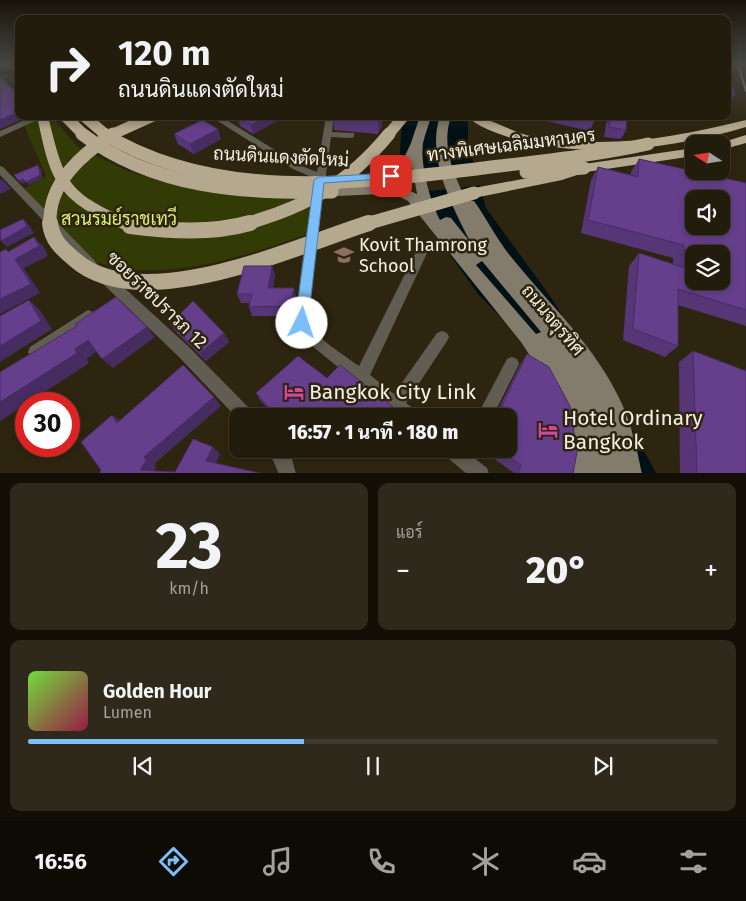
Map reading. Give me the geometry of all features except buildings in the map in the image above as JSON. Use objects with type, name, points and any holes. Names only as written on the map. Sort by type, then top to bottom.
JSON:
[{"type":"highway","points":[[43,120],[60,177],[76,196],[102,213],[130,226],[182,232],[216,229],[249,223],[282,213],[310,201],[362,164],[400,120]]},
{"type":"highway","name":"ทางพิเศษเฉลิมมหานคร","points":[[68,120],[91,141],[138,168],[178,181],[240,190],[303,193],[348,191],[584,168],[685,153]]},
{"type":"highway","name":"ทางพิเศษเฉลิมมหานคร","points":[[88,120],[101,133],[163,164],[192,172],[259,181],[300,182],[378,179],[603,154],[712,133],[746,123]]},
{"type":"highway","points":[[144,120],[121,130],[94,146],[76,163],[54,192],[50,210],[50,225],[55,241],[67,258],[85,268],[114,278],[137,282],[183,280],[206,276],[257,262],[364,224],[443,200],[562,176],[584,168]]},
{"type":"highway","points":[[480,120],[502,132],[542,142],[578,145],[648,144]]},
{"type":"highway","points":[[730,143],[746,139]]},
{"type":"main road","name":"ถนนดินแดงตัดใหม่","points":[[64,120],[77,134],[117,160],[166,180],[244,192],[318,194],[384,184],[406,168],[417,144]]},
{"type":"main road","name":"ถนนดินแดงตัดใหม่","points":[[84,120],[101,136],[130,152],[170,165],[243,177],[320,179],[384,184],[412,197],[431,219]]},
{"type":"main road","name":"ถนนจตุรทิศ","points":[[425,120],[417,144],[424,192],[431,219],[525,334],[556,378],[570,410],[585,472]]},
{"type":"main road","name":"ถนนจตุรทิศ","points":[[445,120],[440,147],[450,179],[474,236],[488,257],[570,356],[586,385],[608,446],[611,473]]},
{"type":"main road","name":"ถนนจตุรทิศ","points":[[450,179],[472,208],[504,259],[592,367],[607,394],[618,420],[631,473]]},
{"type":"main road","name":"ถนนจตุรทิศ","points":[[424,192],[469,251],[561,364],[575,389],[586,418],[592,444],[585,472]]},
{"type":"street","points":[[0,134],[33,120]]},
{"type":"street","points":[[220,120],[296,167],[320,179]]},
{"type":"street","points":[[329,120],[302,323],[305,331],[316,341],[400,408]]},
{"type":"street","points":[[327,134],[351,135]]},
{"type":"street","name":"ซอยราชปรารภ 12","points":[[0,169],[103,276],[184,352],[237,408]]},
{"type":"street","points":[[361,378],[421,253]]},
{"type":"street","points":[[23,359],[122,293]]},
{"type":"street","points":[[396,405],[442,337]]},
{"type":"street","points":[[489,408],[512,364]]},
{"type":"street","points":[[282,458],[288,473]]},
{"type":"street","points":[[466,458],[480,473]]},
{"type":"green space","name":"สวนรมย์ราชเทวี","points":[[34,120],[54,120],[77,146],[125,170],[177,185],[314,196],[309,234],[251,253],[187,268],[124,269],[94,261],[62,243],[25,188],[46,176],[24,125]]},
{"type":"shaded area","points":[[402,120],[468,120],[468,142],[486,208],[552,299],[623,413],[656,473],[614,473],[543,360],[479,295],[405,193],[400,153]]},
{"type":"pier","points":[[476,162],[483,185],[403,194],[400,172]]},
{"type":"railway","points":[[745,86],[746,91]]},
{"type":"place","name":"Kovit Thamrong School","points":[[344,255]]},
{"type":"place","name":"Bangkok City Link","points":[[294,392]]},
{"type":"place","name":"Hotel Ordinary Bangkok","points":[[548,430]]},
{"type":"route","points":[[302,323],[301,316],[319,180],[391,176]]}]
